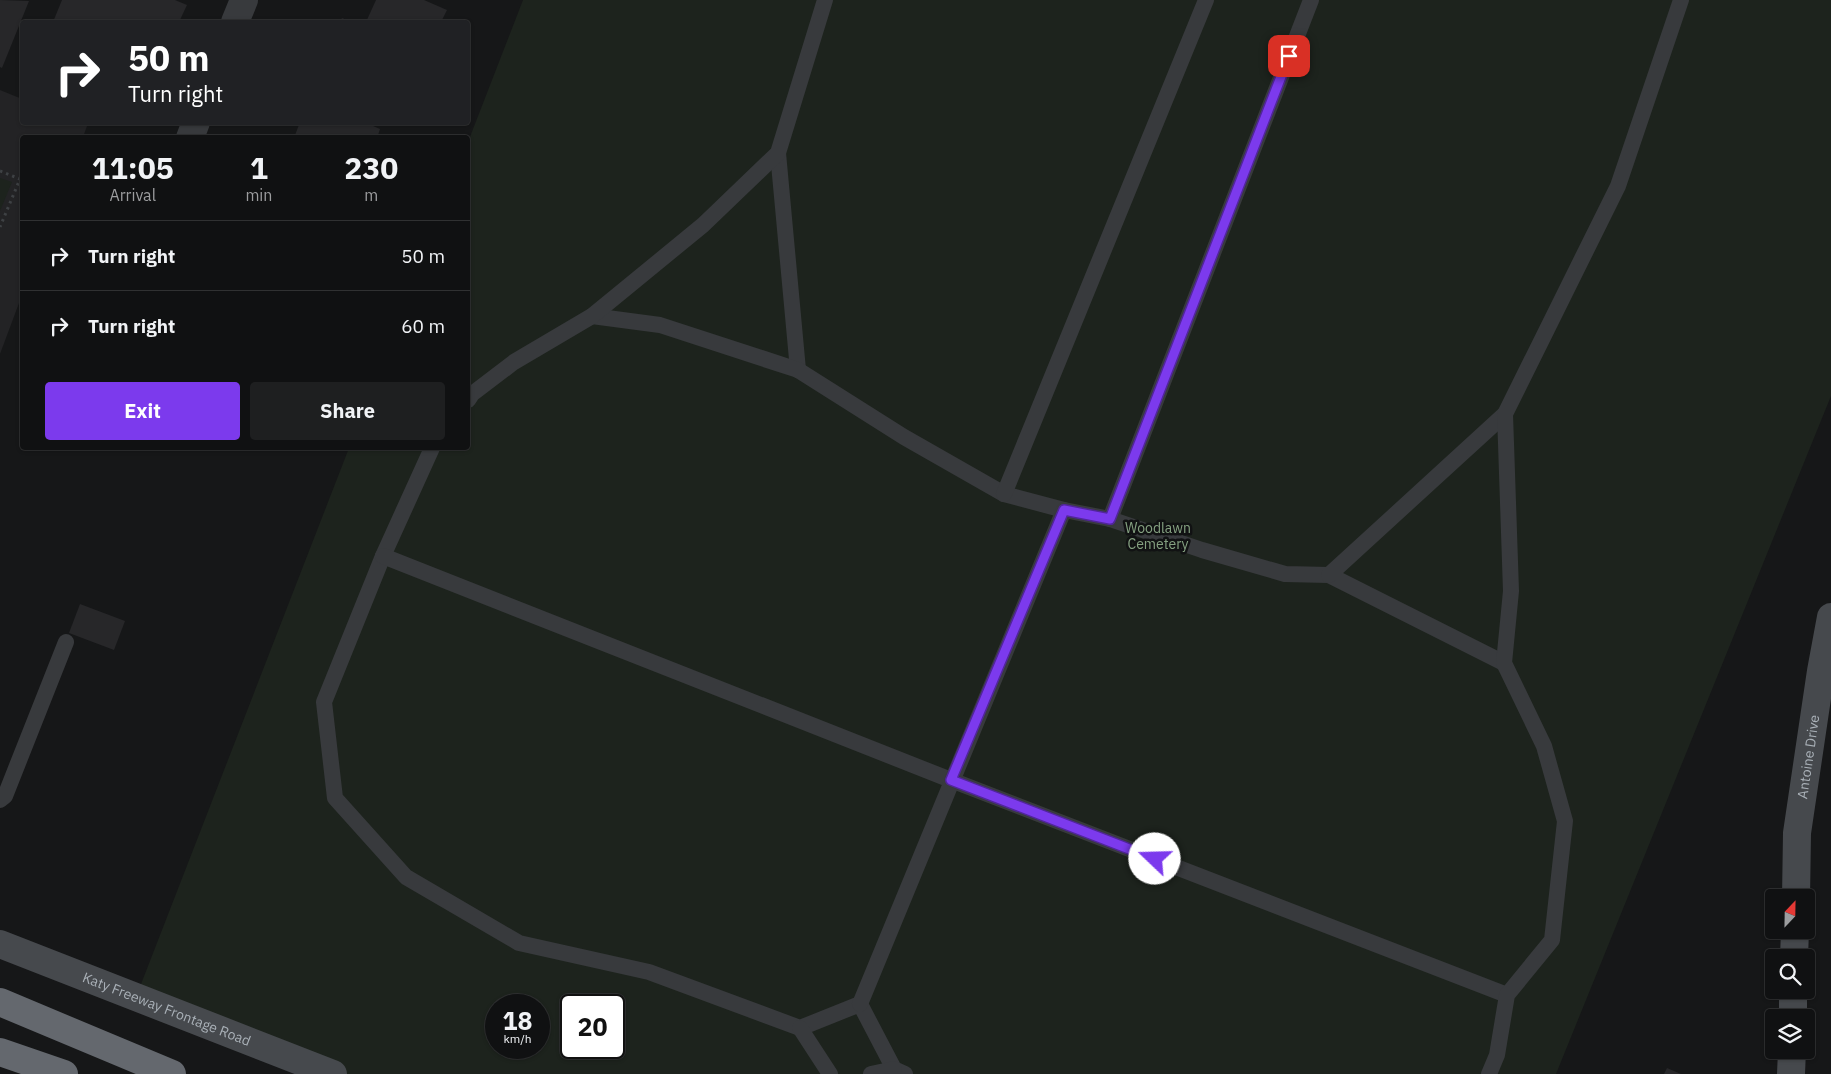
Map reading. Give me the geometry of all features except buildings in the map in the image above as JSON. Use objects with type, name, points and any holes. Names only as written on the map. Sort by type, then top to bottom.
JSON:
[{"type":"highway","points":[[0,1002],[172,1074]]},
{"type":"highway","points":[[0,1052],[64,1074]]},
{"type":"main road","name":"Antoine Drive","points":[[1796,889],[1797,833],[1831,617]]},
{"type":"main road","name":"Katy Freeway Frontage Road","points":[[0,944],[333,1074]]},
{"type":"main road","points":[[1791,1074],[1792,1059]]},
{"type":"street","points":[[236,20],[244,0]]},
{"type":"lane","points":[[798,370],[778,153],[825,0]]},
{"type":"lane","points":[[1004,494],[1206,0]]},
{"type":"lane","points":[[1110,519],[1311,0]]},
{"type":"lane","points":[[1329,575],[1505,414],[1618,186],[1681,0]]},
{"type":"lane","points":[[470,397],[514,362],[592,316],[702,225],[778,153]]},
{"type":"lane","points":[[592,316],[660,325],[798,370],[904,437],[1004,494],[1064,510],[1110,519],[1202,550],[1285,574],[1329,575],[1504,663]]},
{"type":"lane","points":[[1489,1074],[1497,1055],[1506,995],[1552,940],[1565,821],[1544,746],[1504,663],[1511,591],[1505,414]]},
{"type":"lane","points":[[431,450],[383,556],[324,702],[335,798],[406,877],[518,943],[648,972],[800,1028],[830,1074]]},
{"type":"lane","points":[[800,1028],[860,1004],[1064,510]]},
{"type":"lane","points":[[383,556],[951,780],[1506,995]]},
{"type":"lane","points":[[0,800],[5,796],[66,642]]},
{"type":"lane","points":[[860,1004],[900,1072],[871,1074]]},
{"type":"path","points":[[0,171],[20,179],[0,227]]},
{"type":"shaded area","points":[[0,90],[20,98],[20,125],[87,126],[84,135],[20,135],[20,300],[0,354]]},
{"type":"green space","name":"Woodlawn Cemetery","points":[[523,0],[1831,0],[1831,396],[1556,1074],[333,1074],[136,997],[348,450],[470,450],[470,137]]},
{"type":"green space","points":[[0,178],[12,182],[0,211]]},
{"type":"route","points":[[1155,859],[951,780],[1064,510],[1110,519],[1289,56]]}]
